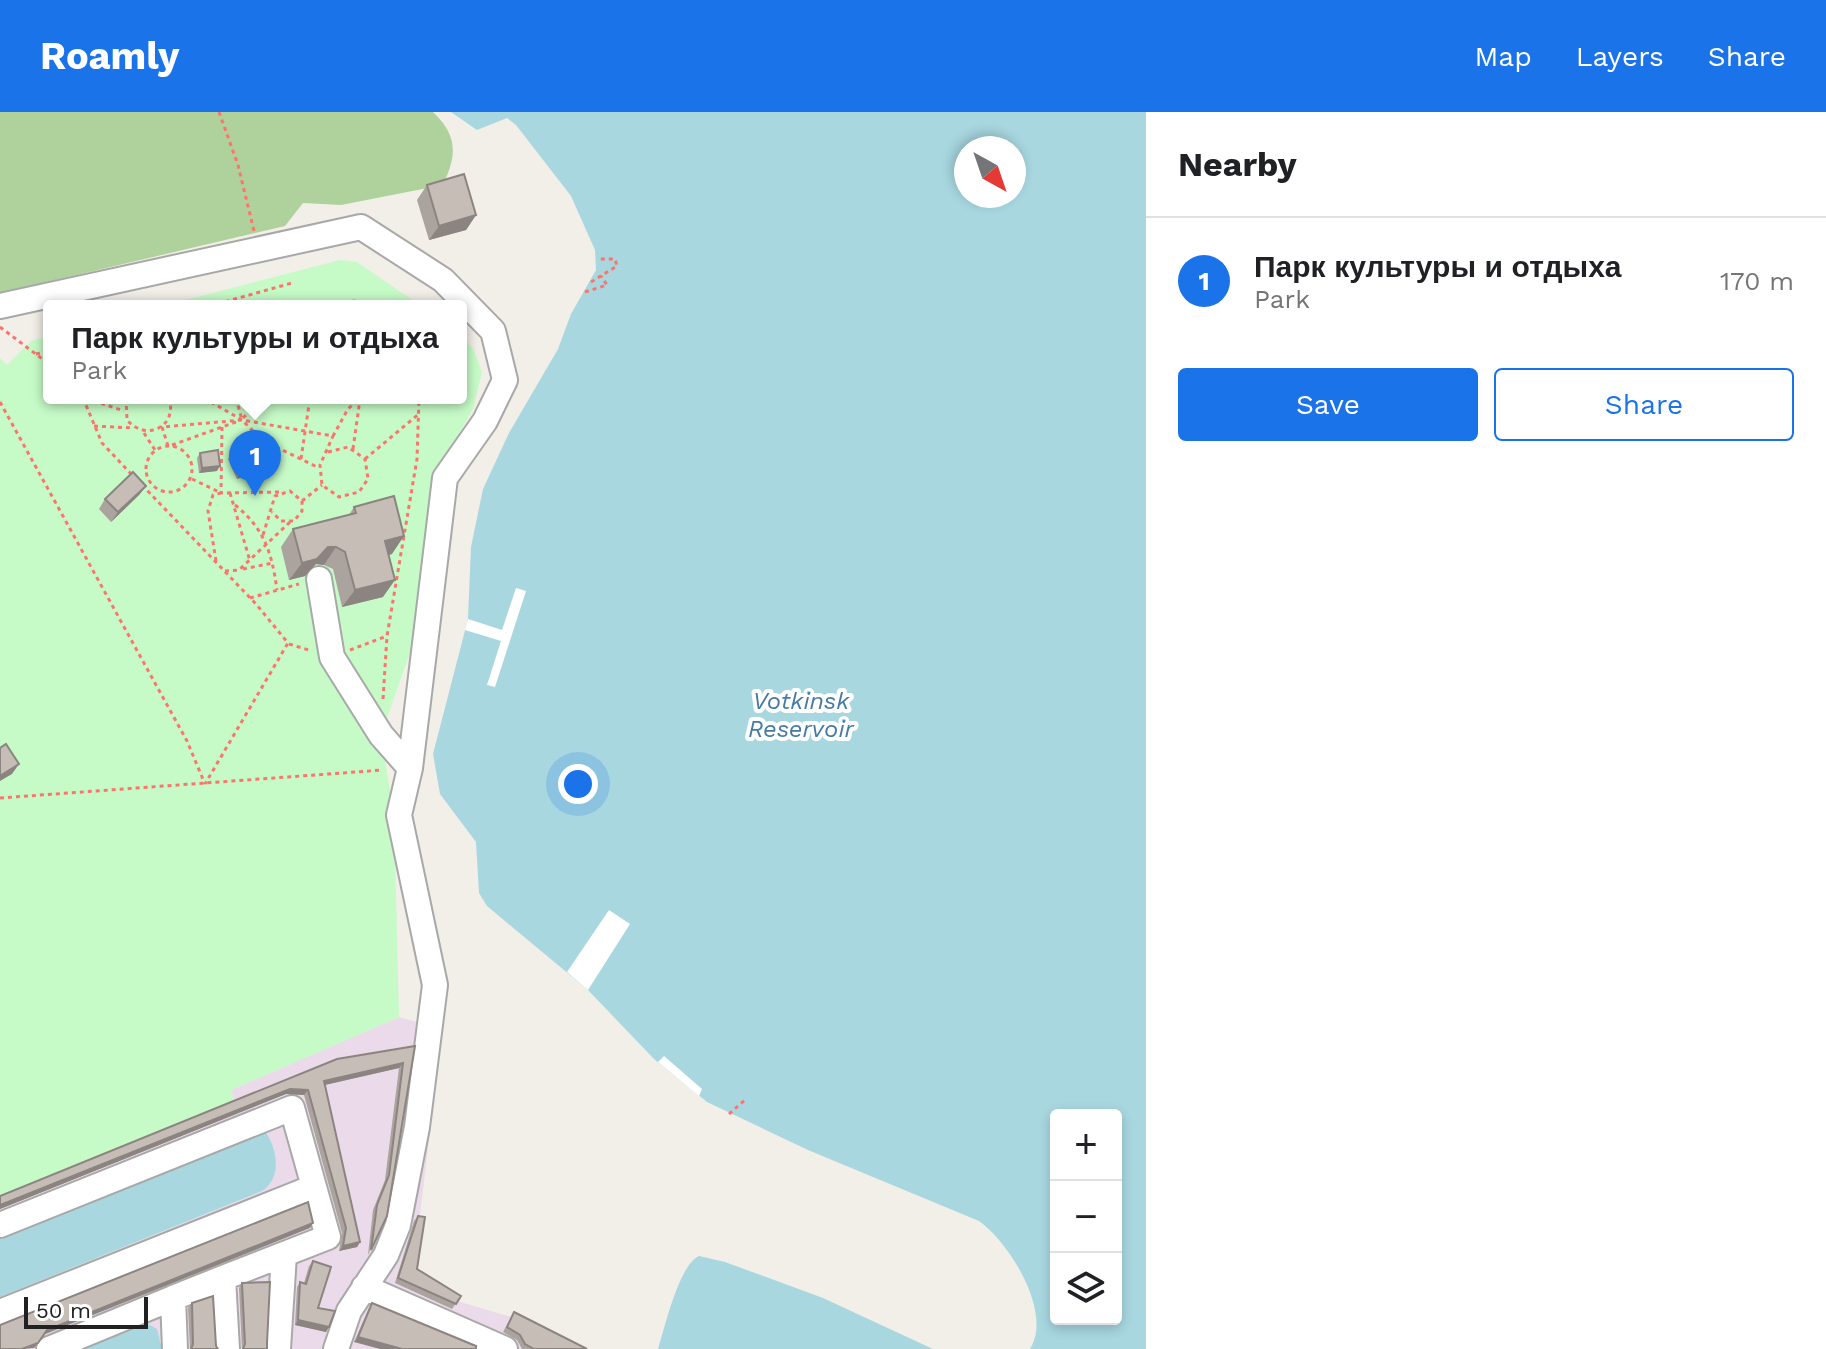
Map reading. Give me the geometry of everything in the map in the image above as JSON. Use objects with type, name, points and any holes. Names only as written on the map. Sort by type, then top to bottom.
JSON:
[{"type":"lane","points":[[0,306],[361,227],[443,280],[463,300]]},
{"type":"lane","points":[[336,1349],[349,1311],[386,1255],[398,1225],[417,1127],[435,985],[399,815],[410,768],[445,478],[485,421],[505,380],[493,331],[467,304]]},
{"type":"lane","points":[[319,579],[332,657],[381,735],[410,768]]},
{"type":"lane","points":[[0,1225],[292,1108],[328,1237],[49,1349]]},
{"type":"lane","points":[[0,1312],[314,1187]]},
{"type":"lane","points":[[278,1349],[284,1255]]},
{"type":"lane","points":[[223,1278],[227,1349]]},
{"type":"lane","points":[[364,1287],[492,1345]]},
{"type":"lane","points":[[173,1298],[175,1349]]},
{"type":"path","points":[[219,112],[242,181],[255,251]]},
{"type":"path","points":[[591,282],[617,266],[615,259],[597,259]]},
{"type":"path","points":[[585,292],[607,285],[601,276]]},
{"type":"path","points":[[231,300],[292,283]]},
{"type":"path","points":[[0,327],[43,359]]},
{"type":"path","points":[[36,354],[43,352]]},
{"type":"path","points":[[0,402],[187,741],[205,784]]},
{"type":"path","points":[[86,404],[102,443],[216,562],[288,643],[205,784]]},
{"type":"path","points":[[102,404],[124,411]]},
{"type":"path","points":[[125,404],[124,411],[134,428]]},
{"type":"path","points":[[162,427],[171,415],[170,404]]},
{"type":"path","points":[[214,404],[242,420],[262,440],[319,468]]},
{"type":"path","points":[[238,404],[242,420]]},
{"type":"path","points":[[190,478],[174,492],[156,488],[146,472],[146,462],[155,450],[242,420],[254,407],[264,404]]},
{"type":"path","points":[[301,459],[309,404]]},
{"type":"path","points":[[328,452],[343,447],[353,449],[365,459],[369,474],[359,492],[339,497],[322,485],[319,468],[333,436],[353,404]]},
{"type":"path","points":[[353,449],[359,404]]},
{"type":"path","points":[[381,735],[387,636],[417,459],[419,404]]},
{"type":"path","points":[[365,459],[420,413]]},
{"type":"path","points":[[143,432],[162,427],[242,420],[333,436]]},
{"type":"path","points":[[93,426],[134,428],[143,432],[155,450]]},
{"type":"path","points":[[162,427],[170,446],[189,457],[190,478]]},
{"type":"path","points":[[221,493],[222,427]]},
{"type":"path","points":[[190,478],[221,493]]},
{"type":"path","points":[[239,570],[301,514],[302,501],[322,485]]},
{"type":"path","points":[[263,535],[272,512],[273,499],[280,492]]},
{"type":"path","points":[[216,562],[209,505],[213,495],[293,492],[302,501]]},
{"type":"path","points":[[230,493],[250,561]]},
{"type":"path","points":[[235,505],[254,521],[269,546],[277,590]]},
{"type":"path","points":[[272,512],[278,520],[290,522]]},
{"type":"path","points":[[224,571],[273,563]]},
{"type":"path","points":[[0,798],[410,768]]},
{"type":"path","points":[[729,1114],[746,1099]]},
{"type":"shaded area","points":[[399,1017],[442,1029],[413,1274],[457,1301],[511,1317],[574,1349],[162,1349],[161,1341],[148,1324],[82,1349],[0,1349],[0,1297],[262,1191],[197,1158],[0,1239],[0,1199],[235,1103],[231,1090]]},
{"type":"green space","points":[[0,112],[433,112],[447,129],[453,155],[443,185],[341,205],[303,203],[285,226],[0,293]]},
{"type":"green space","points":[[340,260],[357,262],[412,300],[186,300]]},
{"type":"green space","points":[[43,338],[43,404],[467,404],[467,342],[473,348],[482,372],[473,409],[436,474],[412,647],[381,735],[394,815],[399,1017],[231,1090],[235,1104],[0,1199],[0,358],[7,365],[31,341]]},
{"type":"water","name":"Votkinsk Reservoir","points":[[451,112],[1146,112],[1146,1349],[1030,1349],[1036,1334],[1036,1317],[1025,1280],[1003,1245],[979,1221],[808,1150],[707,1102],[654,1059],[588,990],[487,906],[479,893],[476,842],[440,794],[433,754],[468,619],[471,547],[483,489],[509,433],[558,349],[571,314],[596,270],[595,250],[571,196],[516,125],[507,118],[477,130]]},
{"type":"water","points":[[265,1131],[276,1163],[273,1179],[262,1191],[0,1297],[0,1239]]},
{"type":"water","points":[[699,1256],[725,1262],[823,1298],[933,1349],[658,1349],[679,1284],[685,1271]]},
{"type":"water","points":[[148,1324],[157,1329],[162,1349],[82,1349]]},
{"type":"pier","points":[[516,588],[526,591],[495,687],[487,685],[501,641],[465,630],[468,619],[502,630]]},
{"type":"pier","points":[[609,910],[630,924],[588,990],[567,972]]},
{"type":"pier","points":[[664,1056],[702,1089],[699,1096],[658,1062]]},
{"type":"building","points":[[464,174],[476,215],[439,226],[427,185]]},
{"type":"building","points":[[260,439],[268,458],[244,469],[235,449]]},
{"type":"building","points":[[218,450],[220,466],[202,468],[200,453]]},
{"type":"building","points":[[133,472],[146,486],[118,512],[105,499]]},
{"type":"building","points":[[394,496],[404,536],[385,541],[395,580],[355,590],[345,552],[336,547],[328,547],[317,559],[302,563],[293,529],[356,513],[354,507]]},
{"type":"building","points":[[6,744],[19,764],[0,776],[0,748]]},
{"type":"building","points":[[415,1046],[387,1216],[371,1250],[377,1205],[389,1175],[403,1063],[324,1081],[360,1242],[343,1246],[346,1228],[308,1090],[290,1089],[0,1205],[0,1196],[337,1059]]},
{"type":"building","points":[[308,1202],[313,1223],[47,1330],[38,1343],[22,1349],[0,1349],[0,1325]]},
{"type":"building","points":[[418,1216],[425,1217],[417,1269],[461,1296],[456,1304],[398,1278]]},
{"type":"building","points":[[313,1261],[331,1267],[318,1308],[335,1311],[329,1327],[298,1320],[300,1282],[306,1284]]},
{"type":"building","points":[[270,1282],[267,1349],[243,1349],[242,1283]]},
{"type":"building","points":[[213,1296],[218,1349],[191,1349],[192,1303]]},
{"type":"building","points":[[372,1303],[476,1346],[476,1349],[402,1349],[358,1337]]},
{"type":"building","points":[[514,1312],[587,1349],[534,1349],[507,1327]]},
{"type":"place","name":"Парк культуры и отдыха","points":[[255,496]]}]
